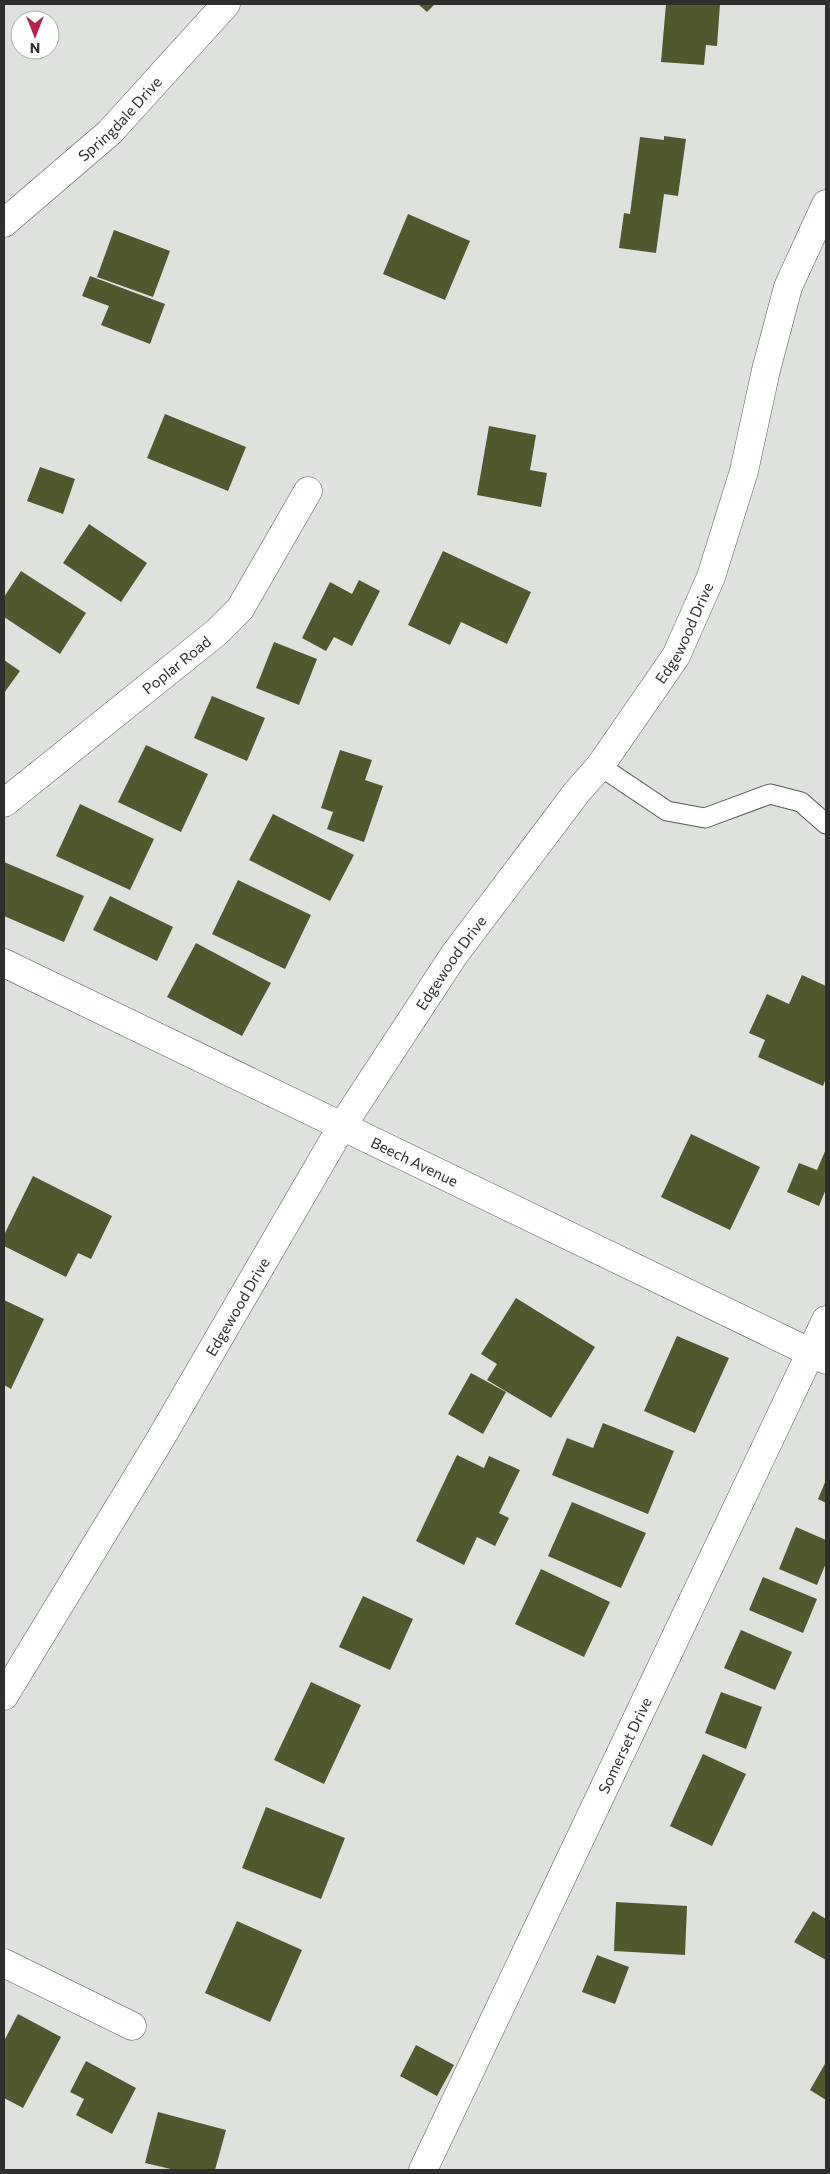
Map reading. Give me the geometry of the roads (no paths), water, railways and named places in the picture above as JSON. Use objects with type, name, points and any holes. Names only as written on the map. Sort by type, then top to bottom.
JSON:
[{"type":"street","name":"Springdale Drive","points":[[4,223],[110,132],[226,4]]},
{"type":"street","name":"Edgewood Drive","points":[[4,1696],[158,1443],[342,1126],[454,955],[577,792],[600,766],[676,656],[711,577],[744,471],[766,370],[788,287],[826,204]]},
{"type":"street","name":"Poplar Road","points":[[4,803],[229,620],[240,608],[308,491]]},
{"type":"street","name":"Beech Avenue","points":[[4,962],[819,1357]]},
{"type":"street","name":"Somerset Drive","points":[[423,2170],[819,1357],[826,1320]]},
{"type":"street","points":[[4,1963],[132,2026]]},
{"type":"lane","points":[[600,766],[667,811],[705,818],[770,794],[801,802],[826,824]]}]
